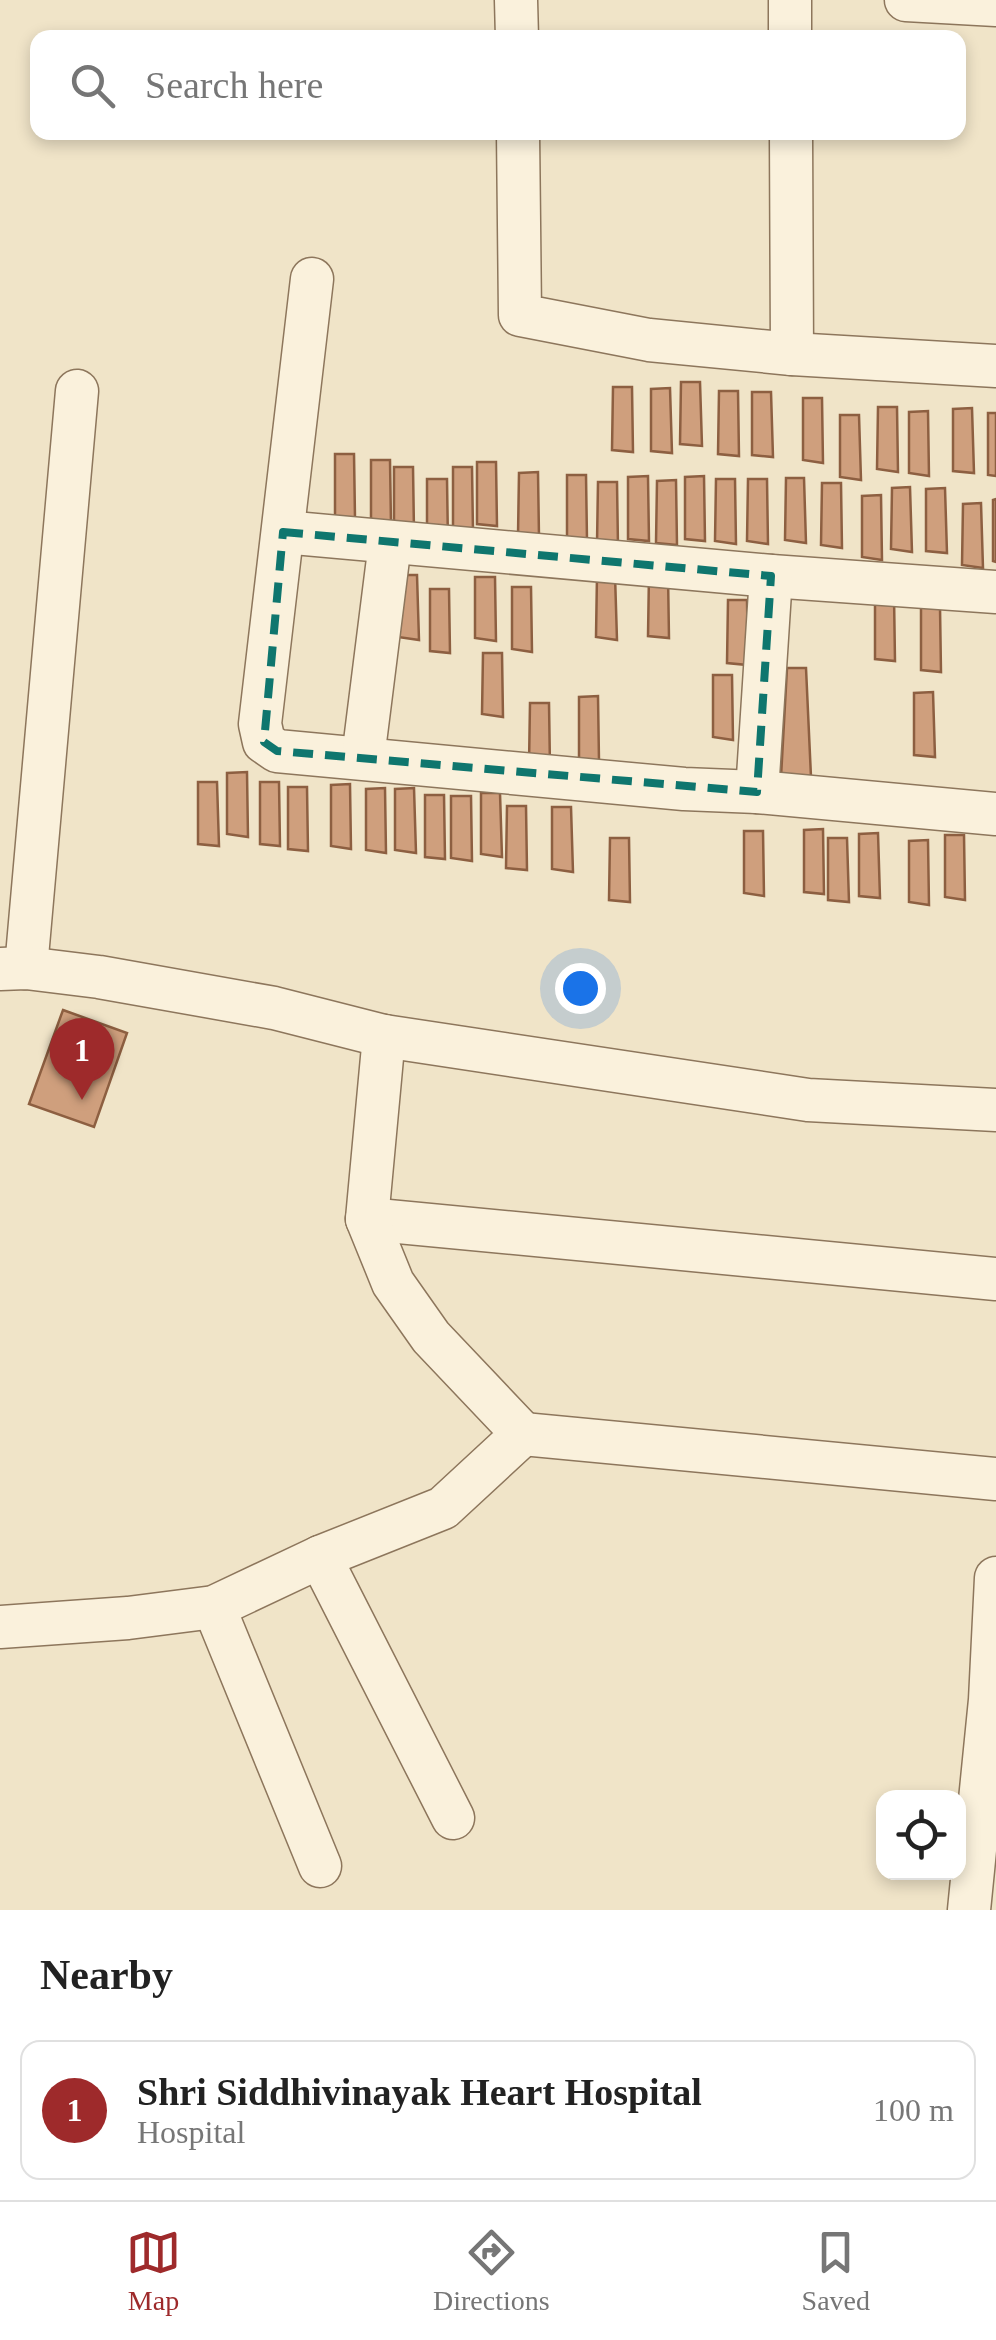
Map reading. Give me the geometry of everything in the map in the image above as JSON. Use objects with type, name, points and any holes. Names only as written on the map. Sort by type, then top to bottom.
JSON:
[{"type":"street","points":[[516,0],[517,30]]},
{"type":"street","points":[[790,0],[790,30]]},
{"type":"street","points":[[906,0],[996,5]]},
{"type":"street","points":[[518,140],[520,315],[649,340],[792,354],[996,366]]},
{"type":"street","points":[[790,140],[792,354]]},
{"type":"street","points":[[312,279],[260,724],[264,742],[277,750],[996,814]]},
{"type":"street","points":[[77,391],[13,969],[98,977],[274,1008],[384,1036],[808,1100],[996,1110]]},
{"type":"street","points":[[283,532],[996,592]]},
{"type":"street","points":[[364,758],[390,543]]},
{"type":"street","points":[[757,792],[772,576]]},
{"type":"street","points":[[384,1036],[367,1219],[393,1283],[431,1337],[523,1434],[996,1480]]},
{"type":"street","points":[[367,1219],[996,1279]]},
{"type":"street","points":[[0,1627],[214,1607],[320,1557],[443,1508],[523,1434]]},
{"type":"street","points":[[320,1557],[452,1818]]},
{"type":"street","points":[[969,1910],[990,1700],[996,1578]]},
{"type":"street","points":[[214,1607],[320,1866]]},
{"type":"highlighted area","points":[[283,532],[771,576],[757,792],[277,751],[264,742]]},
{"type":"building","points":[[681,382],[700,382],[702,446],[680,444]]},
{"type":"building","points":[[613,387],[632,387],[633,452],[612,450]]},
{"type":"building","points":[[670,388],[672,453],[651,451],[651,389]]},
{"type":"building","points":[[719,391],[738,391],[739,456],[718,454]]},
{"type":"building","points":[[752,392],[771,392],[773,457],[752,455]]},
{"type":"building","points":[[803,398],[822,398],[823,463],[803,460]]},
{"type":"building","points":[[878,407],[897,407],[898,472],[877,469]]},
{"type":"building","points":[[972,408],[974,473],[953,471],[953,409]]},
{"type":"building","points":[[928,411],[929,476],[909,473],[909,412]]},
{"type":"building","points":[[988,413],[996,413],[996,476],[988,475]]},
{"type":"building","points":[[840,415],[859,415],[861,480],[840,477]]},
{"type":"building","points":[[335,454],[354,454],[355,518],[335,516]]},
{"type":"building","points":[[371,460],[390,460],[391,525],[371,523]]},
{"type":"building","points":[[477,462],[496,462],[497,526],[477,524]]},
{"type":"building","points":[[394,467],[413,467],[414,532],[394,530]]},
{"type":"building","points":[[453,467],[472,467],[473,532],[453,530]]},
{"type":"building","points":[[538,472],[539,537],[518,535],[519,473]]},
{"type":"building","points":[[567,475],[586,475],[587,540],[567,538]]},
{"type":"building","points":[[648,476],[649,541],[628,539],[628,477]]},
{"type":"building","points":[[704,476],[705,541],[685,539],[685,477]]},
{"type":"building","points":[[786,478],[804,478],[806,543],[785,540]]},
{"type":"building","points":[[427,479],[447,479],[448,544],[427,541]]},
{"type":"building","points":[[716,479],[735,479],[736,544],[715,541]]},
{"type":"building","points":[[748,479],[767,479],[768,544],[747,541]]},
{"type":"building","points":[[676,480],[677,545],[656,543],[657,481]]},
{"type":"building","points":[[598,482],[617,482],[618,547],[597,544]]},
{"type":"building","points":[[822,483],[841,483],[842,548],[821,545]]},
{"type":"building","points":[[910,487],[912,552],[891,549],[892,488]]},
{"type":"building","points":[[945,488],[947,553],[926,551],[926,489]]},
{"type":"building","points":[[881,495],[882,560],[862,557],[862,496]]},
{"type":"building","points":[[996,499],[996,562],[993,500]]},
{"type":"building","points":[[981,503],[983,568],[962,565],[963,504]]},
{"type":"building","points":[[649,574],[668,574],[669,638],[648,636]]},
{"type":"building","points":[[398,575],[417,575],[419,640],[398,637]]},
{"type":"building","points":[[597,575],[615,575],[617,640],[596,637]]},
{"type":"building","points":[[475,577],[495,577],[496,641],[475,638]]},
{"type":"building","points":[[512,587],[531,587],[532,652],[512,649]]},
{"type":"building","points":[[430,589],[449,589],[450,653],[430,651]]},
{"type":"building","points":[[875,596],[894,596],[895,661],[875,659]]},
{"type":"building","points":[[728,600],[747,600],[748,665],[727,663]]},
{"type":"building","points":[[921,607],[940,607],[941,672],[921,670]]},
{"type":"building","points":[[483,653],[502,653],[503,717],[482,714]]},
{"type":"building","points":[[787,668],[806,668],[811,777],[781,777]]},
{"type":"building","points":[[713,675],[732,675],[733,740],[713,737]]},
{"type":"building","points":[[933,692],[935,757],[914,755],[914,693]]},
{"type":"building","points":[[598,696],[599,761],[579,759],[579,697]]},
{"type":"building","points":[[530,703],[549,703],[550,768],[529,765]]},
{"type":"building","points":[[247,772],[248,837],[227,834],[227,773]]},
{"type":"building","points":[[198,782],[217,782],[219,846],[198,844]]},
{"type":"building","points":[[260,782],[279,782],[280,846],[260,844]]},
{"type":"building","points":[[350,784],[351,849],[331,846],[331,785]]},
{"type":"building","points":[[288,787],[307,787],[308,851],[288,849]]},
{"type":"building","points":[[385,788],[386,853],[366,850],[366,789]]},
{"type":"building","points":[[414,788],[416,853],[395,850],[395,789]]},
{"type":"building","points":[[481,793],[500,793],[502,857],[481,854]]},
{"type":"building","points":[[425,795],[444,795],[445,859],[425,857]]},
{"type":"building","points":[[451,796],[471,796],[472,861],[451,858]]},
{"type":"building","points":[[507,806],[526,806],[527,870],[506,868]]},
{"type":"building","points":[[552,807],[571,807],[573,872],[552,869]]},
{"type":"building","points":[[823,829],[824,894],[804,892],[804,830]]},
{"type":"building","points":[[744,831],[763,831],[764,896],[744,893]]},
{"type":"building","points":[[878,833],[880,898],[859,896],[859,834]]},
{"type":"building","points":[[945,835],[964,835],[965,900],[945,897]]},
{"type":"building","points":[[610,838],[629,838],[630,902],[609,900]]},
{"type":"building","points":[[828,838],[847,838],[849,902],[828,900]]},
{"type":"building","points":[[928,840],[929,905],[909,902],[909,841]]},
{"type":"building","points":[[63,1010],[127,1033],[94,1127],[29,1104]]},
{"type":"place","name":"Shri Siddhivinayak Heart Hospital","points":[[82,1100]]}]
